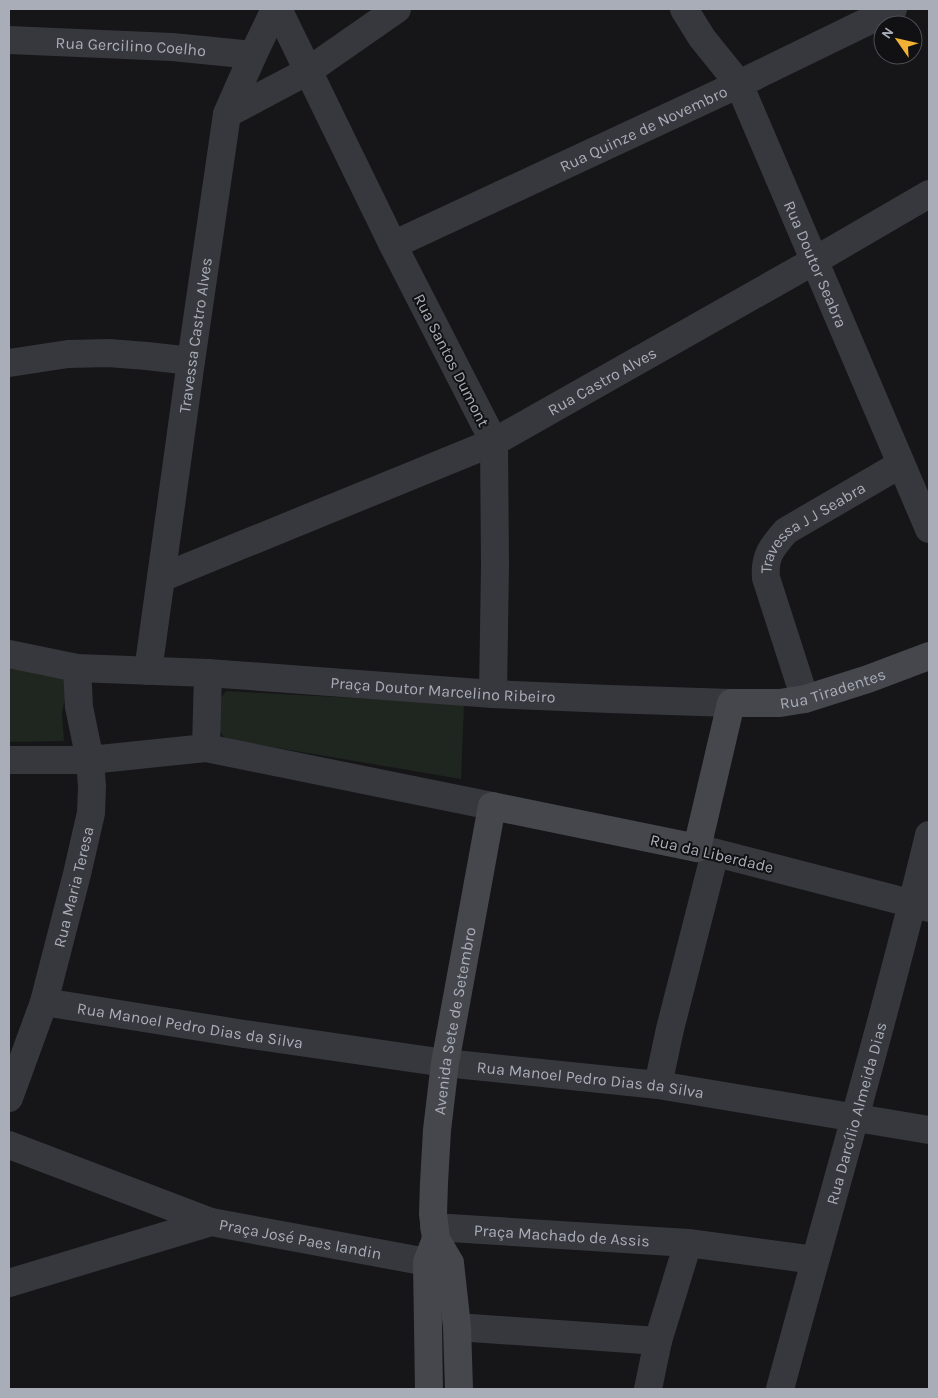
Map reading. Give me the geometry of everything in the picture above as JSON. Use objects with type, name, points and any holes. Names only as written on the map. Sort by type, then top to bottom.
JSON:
[{"type":"main road","name":"Rua Tiradentes","points":[[731,703],[780,703],[805,699],[868,679],[929,656]]},
{"type":"main road","points":[[706,851],[731,703]]},
{"type":"main road","name":"Rua da Liberdade","points":[[492,806],[706,851]]},
{"type":"main road","name":"Avenida Sete de Setembro","points":[[429,1389],[437,1248],[434,1183],[436,1139],[445,1063],[492,806]]},
{"type":"main road","name":"Avenida Sete de Setembro","points":[[437,1248],[457,1327],[459,1389]]},
{"type":"street","name":"Travessa Castro Alves","points":[[148,671],[227,114],[253,55],[277,9]]},
{"type":"street","name":"Rua Santos Dumont","points":[[161,578],[494,442],[393,245],[277,9]]},
{"type":"street","points":[[227,114],[308,71],[397,9]]},
{"type":"street","name":"Rua Doutor Seabra","points":[[684,9],[702,38],[739,84],[929,528]]},
{"type":"street","name":"Rua Quinze de Novembro","points":[[393,245],[739,84],[893,9]]},
{"type":"street","name":"Rua Gercilino Coelho","points":[[9,40],[172,47],[253,55]]},
{"type":"street","name":"Rua Castro Alves","points":[[494,442],[929,194]]},
{"type":"street","points":[[9,363],[68,354],[138,355],[191,361]]},
{"type":"street","points":[[493,694],[494,442]]},
{"type":"street","name":"Travessa J J Seabra","points":[[805,699],[766,578],[765,567],[768,557],[773,545],[786,531],[901,464]]},
{"type":"street","name":"Praça Doutor Marcelino Ribeiro","points":[[9,654],[77,668],[208,673],[493,694],[609,700],[731,703]]},
{"type":"street","name":"Rua Maria Teresa","points":[[9,1098],[44,1002],[91,813],[92,786],[90,760],[80,714],[77,668]]},
{"type":"street","points":[[206,748],[208,673]]},
{"type":"street","points":[[9,760],[90,760],[206,748],[492,806]]},
{"type":"street","name":"Rua Darcílio Almeida Dias","points":[[780,1389],[856,1118],[921,906],[929,835]]},
{"type":"street","points":[[658,1085],[706,851]]},
{"type":"street","name":"Rua da Liberdade","points":[[706,851],[921,906]]},
{"type":"street","name":"Rua Manoel Pedro Dias da Silva","points":[[44,1002],[244,1034],[445,1063],[658,1085],[929,1130]]},
{"type":"street","points":[[9,1145],[211,1222]]},
{"type":"street","name":"Praça José Paes landin","points":[[9,1283],[211,1222],[437,1248]]},
{"type":"street","points":[[648,1389],[658,1341],[688,1243]]},
{"type":"street","name":"Praça Machado de Assis","points":[[437,1248],[688,1243],[815,1260]]},
{"type":"street","points":[[457,1327],[658,1341]]},
{"type":"shaded area","points":[[9,667],[70,680],[62,712],[64,741],[9,742]]},
{"type":"shaded area","points":[[226,691],[464,704],[461,779],[225,739],[216,725],[217,704]]}]
